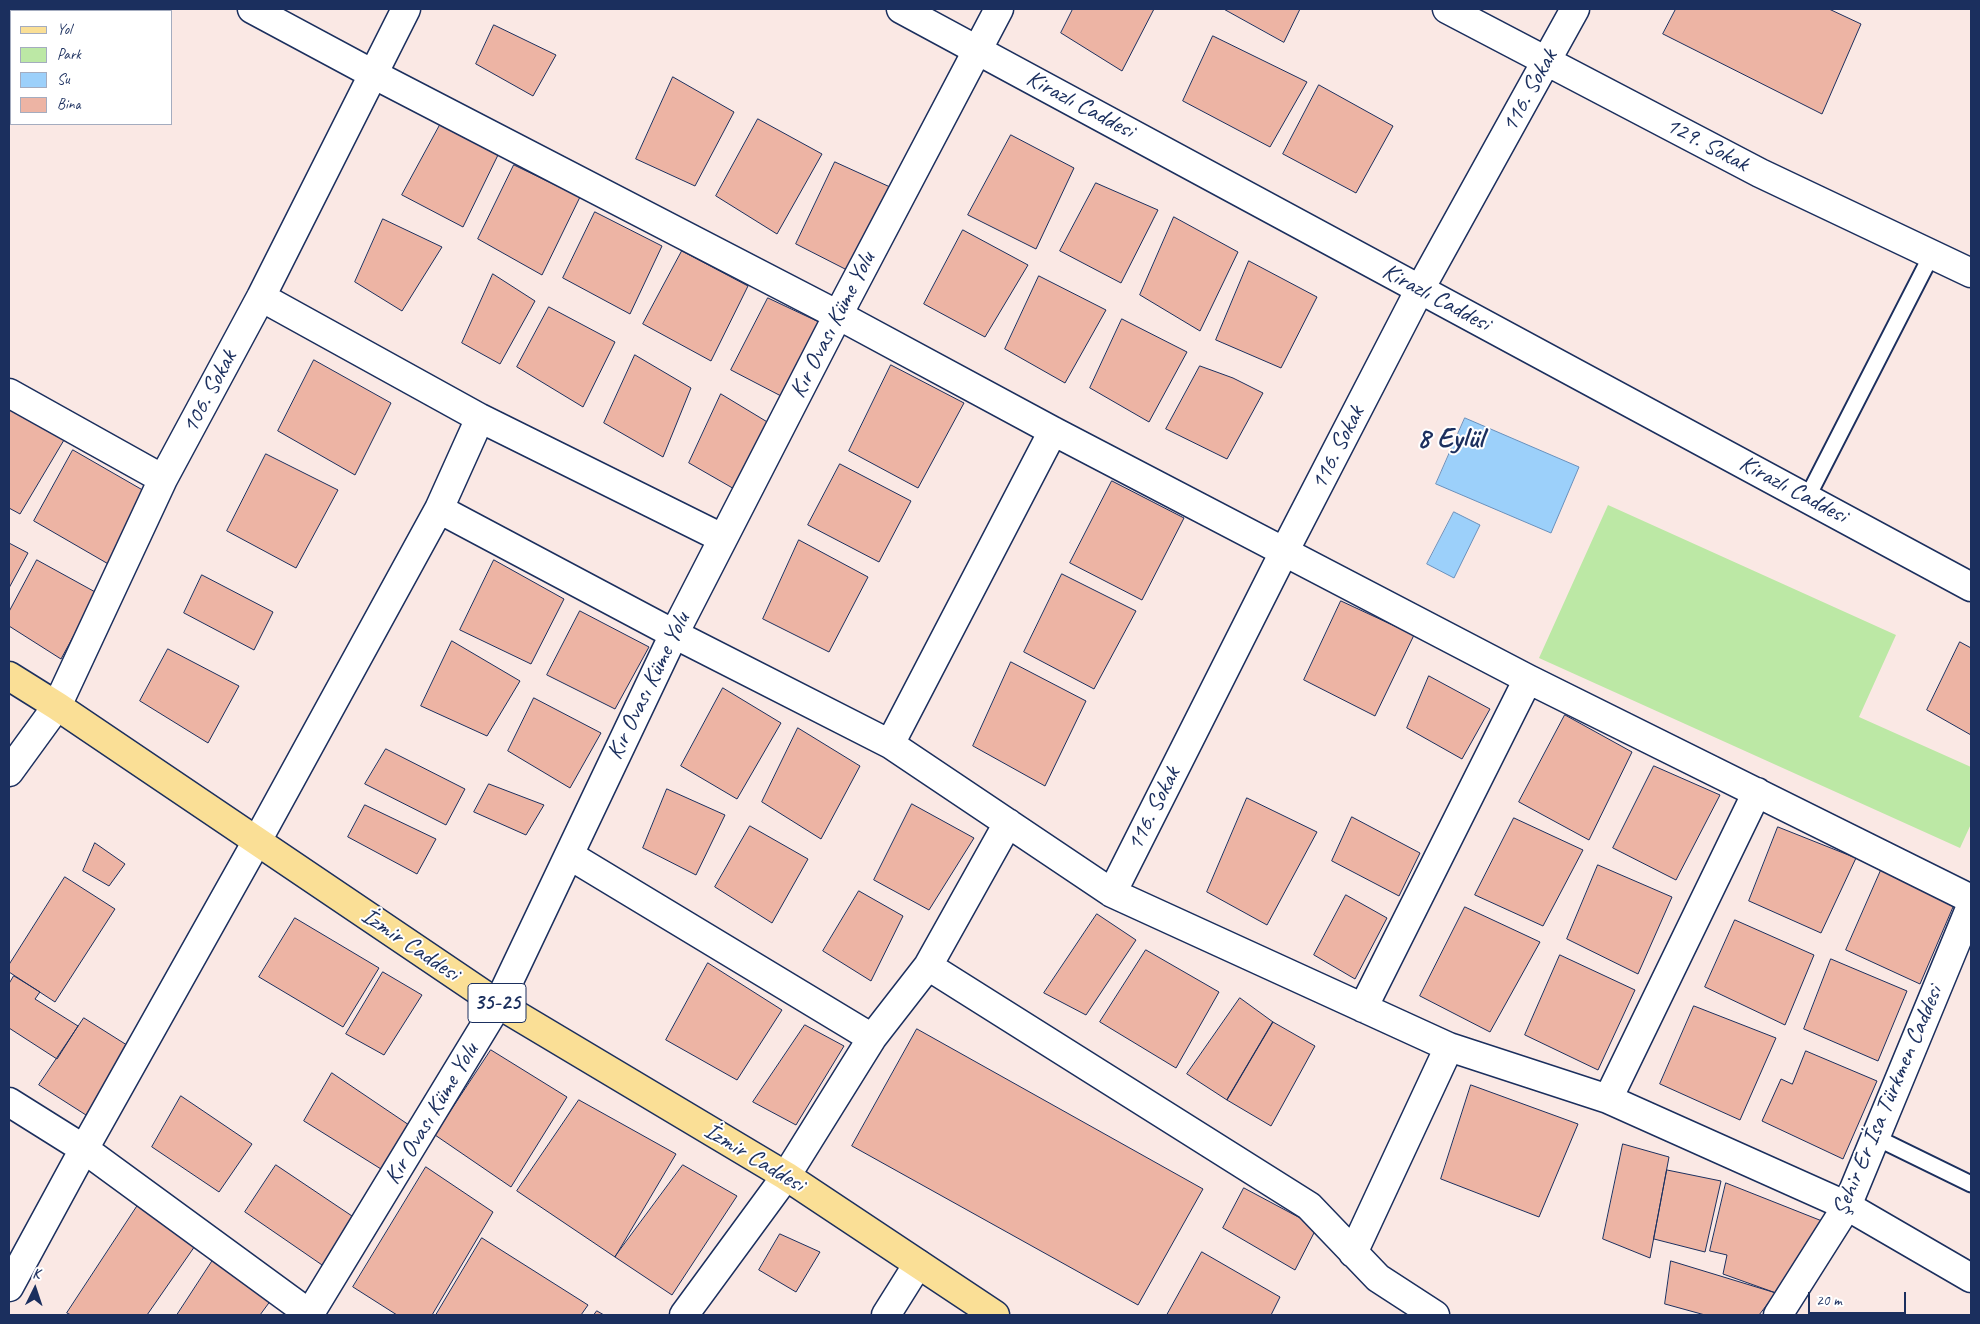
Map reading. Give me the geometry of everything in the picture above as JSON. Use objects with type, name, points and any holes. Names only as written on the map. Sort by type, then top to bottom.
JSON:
[{"type":"main road","name":"İzmir Caddesi","points":[[9,676],[57,706],[498,1004],[786,1176],[995,1315]]},
{"type":"street","points":[[252,9],[373,74],[838,315],[1284,552],[1528,679],[1971,899]]},
{"type":"street","name":"106. Sokak","points":[[9,772],[57,706],[163,478],[260,297],[406,9]]},
{"type":"street","name":"Kirazlı Caddesi","points":[[901,9],[1971,587]]},
{"type":"street","name":"Kır Ovası Küme Yolu","points":[[310,1315],[498,1004],[674,634],[722,538],[999,9]]},
{"type":"street","name":"129. Sokak","points":[[1446,9],[1760,173],[1971,273]]},
{"type":"street","name":"116. Sokak","points":[[1112,892],[1420,289],[1575,9]]},
{"type":"street","points":[[260,297],[480,418],[722,538]]},
{"type":"street","points":[[9,393],[163,478]]},
{"type":"street","points":[[9,1287],[84,1149],[257,842],[439,509],[480,418]]},
{"type":"street","points":[[890,744],[1053,430]]},
{"type":"street","points":[[439,509],[674,634],[890,744],[1112,892],[1449,1047],[1608,1098],[1847,1206],[1971,1278]]},
{"type":"street","points":[[1362,1008],[1528,679]]},
{"type":"street","points":[[1608,1098],[1757,792]]},
{"type":"street","points":[[684,1315],[786,1176],[872,1038],[928,966],[1008,823]]},
{"type":"street","points":[[569,854],[872,1038]]},
{"type":"street","name":"Şehir Er İsa Türkmen Caddesi","points":[[1778,1315],[1847,1206],[1971,906]]},
{"type":"street","points":[[928,966],[1309,1206],[1378,1278],[1435,1315]]},
{"type":"street","points":[[1353,1253],[1449,1047]]},
{"type":"street","points":[[9,1102],[84,1149],[310,1315]]},
{"type":"street","points":[[886,1315],[918,1264]]},
{"type":"lane","points":[[1807,498],[1932,254]]},
{"type":"lane","points":[[1875,1137],[1971,1184]]},
{"type":"green space","points":[[1608,505],[1896,635],[1859,717],[1971,767],[1971,824],[1960,848],[1539,658]]},
{"type":"water","points":[[1465,418],[1579,467],[1551,533],[1436,484]]},
{"type":"water","points":[[1454,512],[1480,525],[1454,578],[1427,564]]},
{"type":"building","points":[[1073,9],[1154,9],[1122,71],[1061,33]]},
{"type":"building","points":[[1224,9],[1300,9],[1284,42]]},
{"type":"building","points":[[1676,9],[1829,9],[1861,24],[1822,114],[1663,34]]},
{"type":"building","points":[[494,25],[556,55],[533,96],[476,64]]},
{"type":"building","points":[[1213,36],[1307,82],[1270,147],[1183,101]]},
{"type":"building","points":[[673,77],[734,112],[695,186],[636,159]]},
{"type":"building","points":[[1319,85],[1393,126],[1356,193],[1283,154]]},
{"type":"building","points":[[758,119],[822,154],[777,234],[716,196]]},
{"type":"building","points":[[440,125],[498,155],[463,227],[402,195]]},
{"type":"building","points":[[1011,135],[1074,168],[1036,249],[968,215]]},
{"type":"building","points":[[835,162],[890,187],[847,270],[796,244]]},
{"type":"building","points":[[514,165],[580,197],[542,275],[478,239]]},
{"type":"building","points":[[1096,183],[1158,210],[1121,283],[1060,251]]},
{"type":"building","points":[[595,212],[662,246],[630,314],[563,278]]},
{"type":"building","points":[[1174,217],[1238,252],[1200,331],[1140,295]]},
{"type":"building","points":[[383,219],[442,247],[402,311],[355,282]]},
{"type":"building","points":[[963,230],[1028,265],[985,337],[924,304]]},
{"type":"building","points":[[682,251],[748,286],[711,361],[643,324]]},
{"type":"building","points":[[1249,261],[1317,297],[1281,368],[1216,340]]},
{"type":"building","points":[[493,274],[535,301],[500,364],[462,343]]},
{"type":"building","points":[[1039,276],[1106,310],[1065,383],[1005,349]]},
{"type":"building","points":[[768,298],[821,323],[781,396],[731,370]]},
{"type":"building","points":[[549,307],[615,342],[583,407],[517,367]]},
{"type":"building","points":[[1122,319],[1187,352],[1149,422],[1090,388]]},
{"type":"building","points":[[635,355],[691,388],[663,457],[604,423]]},
{"type":"building","points":[[314,360],[391,403],[355,475],[278,431]]},
{"type":"building","points":[[891,365],[964,403],[918,488],[849,451]]},
{"type":"building","points":[[1200,366],[1233,378],[1263,393],[1227,459],[1166,429]]},
{"type":"building","points":[[721,394],[769,423],[736,490],[689,463]]},
{"type":"building","points":[[9,405],[64,440],[20,514],[9,508]]},
{"type":"building","points":[[73,450],[153,496],[117,569],[34,521]]},
{"type":"building","points":[[266,454],[338,490],[296,568],[227,531]]},
{"type":"building","points":[[840,464],[911,501],[879,562],[808,525]]},
{"type":"building","points":[[1112,481],[1184,518],[1142,600],[1070,563]]},
{"type":"building","points":[[799,540],[868,577],[829,652],[763,619]]},
{"type":"building","points":[[9,543],[28,553],[9,588]]},
{"type":"building","points":[[37,560],[97,593],[61,659],[9,626],[9,612]]},
{"type":"building","points":[[494,560],[564,599],[531,664],[460,630]]},
{"type":"building","points":[[1062,574],[1136,611],[1094,689],[1024,652]]},
{"type":"building","points":[[202,575],[273,612],[254,650],[184,613]]},
{"type":"building","points":[[1341,601],[1414,635],[1375,716],[1304,680]]},
{"type":"building","points":[[580,611],[649,647],[615,709],[547,675]]},
{"type":"building","points":[[452,641],[520,681],[487,736],[421,706]]},
{"type":"building","points":[[1960,642],[1971,648],[1971,735],[1927,710]]},
{"type":"building","points":[[168,649],[239,686],[208,743],[140,701]]},
{"type":"building","points":[[1011,662],[1086,701],[1045,786],[973,746]]},
{"type":"building","points":[[1429,676],[1490,709],[1462,759],[1407,728]]},
{"type":"building","points":[[723,688],[781,723],[737,799],[681,766]]},
{"type":"building","points":[[534,698],[601,733],[570,788],[508,751]]},
{"type":"building","points":[[1565,715],[1632,752],[1589,840],[1519,802]]},
{"type":"building","points":[[798,728],[860,766],[821,839],[762,802]]},
{"type":"building","points":[[386,749],[465,789],[446,825],[365,784]]},
{"type":"building","points":[[1654,766],[1720,795],[1676,880],[1613,848]]},
{"type":"building","points":[[489,784],[544,805],[526,835],[474,812]]},
{"type":"building","points":[[667,789],[725,815],[696,875],[643,848]]},
{"type":"building","points":[[1247,798],[1317,832],[1267,925],[1207,892]]},
{"type":"building","points":[[912,804],[974,838],[929,910],[874,880]]},
{"type":"building","points":[[365,805],[436,839],[417,874],[348,837]]},
{"type":"building","points":[[1352,817],[1420,853],[1399,896],[1332,861]]},
{"type":"building","points":[[1514,818],[1583,850],[1543,926],[1475,895]]},
{"type":"building","points":[[750,826],[808,859],[772,923],[715,887]]},
{"type":"building","points":[[1778,827],[1856,858],[1821,933],[1749,901]]},
{"type":"building","points":[[95,843],[125,864],[109,886],[83,871]]},
{"type":"building","points":[[1598,865],[1672,897],[1638,974],[1567,939]]},
{"type":"building","points":[[1882,868],[1956,900],[1920,984],[1846,950]]},
{"type":"building","points":[[65,877],[115,909],[55,1002],[9,972],[9,965]]},
{"type":"building","points":[[859,891],[903,916],[871,981],[823,951]]},
{"type":"building","points":[[1346,895],[1387,918],[1355,979],[1314,955]]},
{"type":"building","points":[[1465,907],[1540,942],[1490,1032],[1420,996]]},
{"type":"building","points":[[1097,914],[1136,940],[1086,1015],[1044,993]]},
{"type":"building","points":[[295,918],[379,968],[343,1027],[259,977]]},
{"type":"building","points":[[1735,920],[1814,955],[1785,1025],[1705,987]]},
{"type":"building","points":[[1146,950],[1219,992],[1176,1068],[1100,1022]]},
{"type":"building","points":[[1560,955],[1635,990],[1598,1070],[1525,1035]]},
{"type":"building","points":[[1831,959],[1907,991],[1878,1061],[1804,1029]]},
{"type":"building","points":[[708,963],[782,1010],[737,1080],[666,1040]]},
{"type":"building","points":[[383,972],[422,995],[384,1055],[346,1034]]},
{"type":"building","points":[[14,976],[40,992],[35,999],[78,1026],[57,1059],[9,1028],[9,984]]},
{"type":"building","points":[[1240,998],[1273,1022],[1227,1100],[1187,1074]]},
{"type":"building","points":[[1694,1006],[1776,1038],[1740,1120],[1660,1084]]},
{"type":"building","points":[[84,1018],[130,1047],[86,1115],[39,1085]]},
{"type":"building","points":[[1273,1022],[1315,1046],[1271,1126],[1227,1100]]},
{"type":"building","points":[[805,1025],[844,1046],[796,1125],[753,1102]]},
{"type":"building","points":[[917,1029],[1203,1189],[1138,1305],[852,1146]]},
{"type":"building","points":[[491,1050],[567,1097],[511,1187],[435,1135]]},
{"type":"building","points":[[1806,1051],[1877,1081],[1843,1159],[1762,1121],[1781,1079],[1792,1084]]},
{"type":"building","points":[[332,1073],[409,1125],[381,1169],[304,1121]]},
{"type":"building","points":[[1471,1085],[1578,1124],[1539,1217],[1441,1179]]},
{"type":"building","points":[[181,1096],[252,1144],[219,1192],[152,1147]]},
{"type":"building","points":[[579,1100],[676,1154],[615,1257],[517,1191]]},
{"type":"building","points":[[1623,1144],[1669,1157],[1650,1258],[1603,1239]]},
{"type":"building","points":[[276,1165],[355,1218],[325,1267],[245,1212]]},
{"type":"building","points":[[683,1165],[737,1196],[672,1295],[615,1257]]},
{"type":"building","points":[[426,1167],[493,1212],[432,1315],[397,1315],[353,1287]]},
{"type":"building","points":[[1667,1170],[1721,1181],[1705,1252],[1654,1239]]},
{"type":"building","points":[[1726,1183],[1822,1221],[1776,1293],[1723,1274],[1727,1255],[1710,1251]]},
{"type":"building","points":[[1244,1188],[1317,1227],[1295,1270],[1223,1228]]},
{"type":"building","points":[[138,1205],[197,1243],[147,1315],[71,1315],[67,1313]]},
{"type":"building","points":[[780,1234],[820,1252],[796,1292],[759,1270]]},
{"type":"building","points":[[482,1238],[588,1305],[581,1315],[436,1315]]},
{"type":"building","points":[[1202,1252],[1280,1297],[1271,1315],[1167,1315]]},
{"type":"building","points":[[213,1260],[271,1300],[260,1315],[177,1315]]},
{"type":"building","points":[[1671,1261],[1776,1293],[1759,1315],[1705,1315],[1665,1304]]},
{"type":"building","points":[[597,1311],[604,1315],[594,1315]]},
{"type":"district","name":"8 Eylül","points":[[1450,439]]}]
